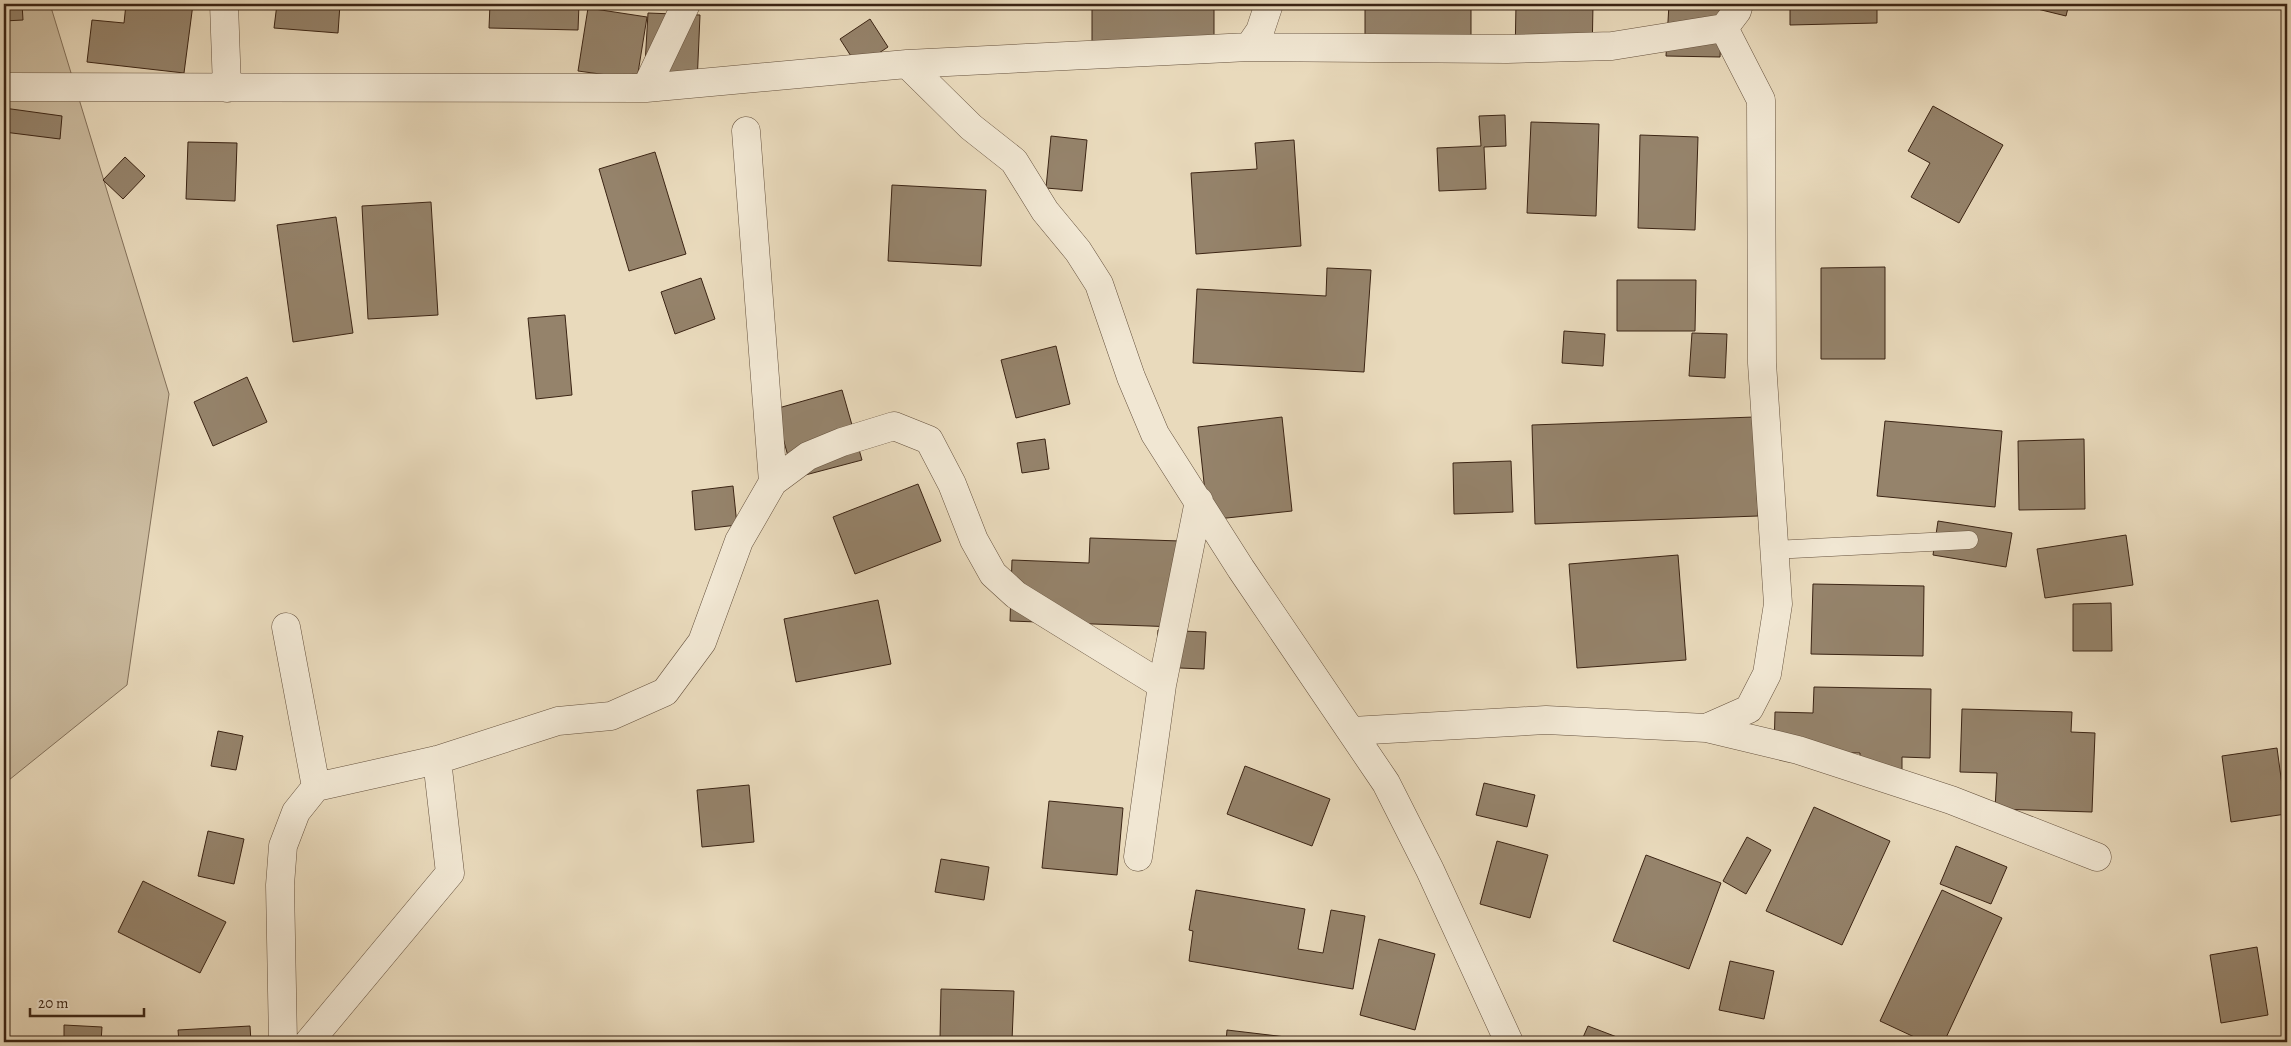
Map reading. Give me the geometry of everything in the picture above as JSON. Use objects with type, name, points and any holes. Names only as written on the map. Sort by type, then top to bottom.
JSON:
[{"type":"street","points":[[224,4],[227,88]]},
{"type":"street","points":[[646,88],[686,4]]},
{"type":"street","points":[[1249,48],[1260,31],[1269,4]]},
{"type":"street","points":[[4,87],[646,88],[907,64],[1249,48],[1507,49],[1612,46],[1724,28],[1737,11],[1739,4]]},
{"type":"street","points":[[1706,728],[1749,709],[1767,674],[1778,604],[1762,363],[1761,100],[1724,28]]},
{"type":"street","points":[[907,64],[971,127],[1014,161],[1045,211],[1078,250],[1099,284],[1131,377],[1155,434],[1242,569],[1386,783],[1430,870],[1509,1042]]},
{"type":"street","points":[[746,131],[773,482]]},
{"type":"street","points":[[283,1042],[280,885],[283,846],[296,812],[316,787],[437,760],[558,721],[611,716],[665,692],[702,642],[739,541],[773,482],[808,456],[842,442],[894,426],[929,440],[952,484],[974,540],[993,574],[1016,595],[1162,685]]},
{"type":"street","points":[[1138,857],[1162,685],[1199,501]]},
{"type":"street","points":[[286,627],[316,787]]},
{"type":"street","points":[[1352,731],[1546,720],[1706,728],[1798,750],[1951,800],[2097,857]]},
{"type":"street","points":[[309,1042],[450,874],[437,760]]},
{"type":"lane","points":[[1774,550],[1969,540]]},
{"type":"shaded area","points":[[4,4],[50,4],[169,394],[127,685],[4,784]]},
{"type":"building","points":[[4,4],[22,4],[23,20],[4,21]]},
{"type":"building","points":[[126,4],[193,4],[184,73],[87,62],[92,20],[124,23]]},
{"type":"building","points":[[277,4],[340,4],[338,33],[274,28]]},
{"type":"building","points":[[490,4],[579,4],[578,30],[489,28]]},
{"type":"building","points":[[1092,4],[1214,4],[1214,40],[1092,41]]},
{"type":"building","points":[[1365,4],[1471,4],[1471,46],[1365,46]]},
{"type":"building","points":[[1516,4],[1593,4],[1592,60],[1515,59]]},
{"type":"building","points":[[1669,4],[1723,4],[1720,57],[1666,56]]},
{"type":"building","points":[[1790,4],[1877,4],[1877,23],[1790,25]]},
{"type":"building","points":[[2017,4],[2069,4],[2066,16]]},
{"type":"building","points":[[588,8],[647,17],[637,79],[578,71]]},
{"type":"building","points":[[648,13],[700,15],[697,84],[644,82]]},
{"type":"building","points":[[870,19],[888,47],[858,67],[840,39]]},
{"type":"building","points":[[1933,106],[2003,145],[1959,223],[1911,197],[1930,163],[1908,151]]},
{"type":"building","points":[[4,108],[62,116],[60,139],[4,132]]},
{"type":"building","points":[[1505,115],[1506,146],[1484,147],[1486,189],[1439,191],[1437,148],[1481,146],[1479,116]]},
{"type":"building","points":[[1531,122],[1599,124],[1596,216],[1527,213]]},
{"type":"building","points":[[1640,135],[1698,137],[1695,230],[1638,228]]},
{"type":"building","points":[[1051,136],[1087,140],[1082,191],[1046,188]]},
{"type":"building","points":[[1294,140],[1301,246],[1196,254],[1191,173],[1257,169],[1255,143]]},
{"type":"building","points":[[188,142],[237,143],[235,201],[186,199]]},
{"type":"building","points":[[655,152],[686,254],[629,271],[599,169]]},
{"type":"building","points":[[125,157],[145,176],[123,199],[103,180]]},
{"type":"building","points":[[892,185],[986,190],[981,266],[888,261]]},
{"type":"building","points":[[431,202],[438,315],[368,319],[362,206]]},
{"type":"building","points":[[336,217],[353,333],[293,342],[277,225]]},
{"type":"building","points":[[1885,267],[1885,359],[1821,359],[1821,268]]},
{"type":"building","points":[[1327,268],[1371,270],[1364,372],[1193,363],[1197,289],[1326,296]]},
{"type":"building","points":[[701,278],[715,319],[675,334],[661,292]]},
{"type":"building","points":[[1617,280],[1696,280],[1695,331],[1617,331]]},
{"type":"building","points":[[565,315],[572,395],[536,399],[528,318]]},
{"type":"building","points":[[1564,331],[1605,334],[1603,366],[1562,363]]},
{"type":"building","points":[[1692,333],[1727,334],[1725,378],[1689,376]]},
{"type":"building","points":[[1056,346],[1070,404],[1016,418],[1001,360]]},
{"type":"building","points":[[247,377],[267,422],[213,446],[194,402]]},
{"type":"building","points":[[842,390],[862,460],[794,478],[775,409]]},
{"type":"building","points":[[1282,417],[1292,511],[1208,520],[1198,427]]},
{"type":"building","points":[[1754,417],[1758,516],[1535,524],[1532,425]]},
{"type":"building","points":[[1885,421],[2002,431],[1995,507],[1877,496]]},
{"type":"building","points":[[1045,439],[1049,469],[1022,473],[1017,443]]},
{"type":"building","points":[[2084,439],[2085,509],[2019,510],[2018,441]]},
{"type":"building","points":[[1511,461],[1513,512],[1454,514],[1453,463]]},
{"type":"building","points":[[918,484],[941,541],[855,574],[833,517]]},
{"type":"building","points":[[733,486],[737,525],[695,530],[692,491]]},
{"type":"building","points":[[1938,521],[2012,533],[2006,567],[1933,555]]},
{"type":"building","points":[[2126,535],[2133,585],[2045,598],[2037,549]]},
{"type":"building","points":[[1090,538],[1180,541],[1177,627],[1010,621],[1012,560],[1089,563]]},
{"type":"building","points":[[1678,555],[1686,660],[1577,668],[1569,564]]},
{"type":"building","points":[[1813,584],[1924,586],[1923,656],[1811,654]]},
{"type":"building","points":[[878,600],[891,664],[796,682],[784,619]]},
{"type":"building","points":[[2111,603],[2112,651],[2073,651],[2073,604]]},
{"type":"building","points":[[1158,630],[1206,632],[1204,669],[1156,667]]},
{"type":"building","points":[[1814,687],[1931,689],[1930,758],[1902,757],[1902,778],[1859,778],[1860,753],[1774,751],[1775,712],[1813,713]]},
{"type":"building","points":[[1962,709],[2072,712],[2071,732],[2095,733],[2092,812],[1995,809],[1997,773],[1960,772]]},
{"type":"building","points":[[218,731],[243,736],[236,770],[211,766]]},
{"type":"building","points":[[2277,748],[2286,814],[2231,822],[2222,756]]},
{"type":"building","points":[[1245,766],[1330,799],[1312,846],[1227,814]]},
{"type":"building","points":[[1484,783],[1535,795],[1527,827],[1476,815]]},
{"type":"building","points":[[749,785],[754,842],[702,847],[697,790]]},
{"type":"building","points":[[1049,801],[1123,808],[1117,875],[1042,868]]},
{"type":"building","points":[[1814,807],[1890,841],[1842,945],[1766,911]]},
{"type":"building","points":[[208,831],[244,839],[234,884],[198,876]]},
{"type":"building","points":[[1747,837],[1771,850],[1746,894],[1723,881]]},
{"type":"building","points":[[1497,841],[1548,855],[1530,918],[1480,904]]},
{"type":"building","points":[[1956,846],[2007,867],[1991,904],[1940,884]]},
{"type":"building","points":[[1646,855],[1721,883],[1689,969],[1613,941]]},
{"type":"building","points":[[941,859],[989,867],[984,900],[935,892]]},
{"type":"building","points":[[143,881],[226,922],[200,973],[118,932]]},
{"type":"building","points":[[1196,890],[1305,909],[1298,949],[1323,953],[1331,910],[1365,916],[1353,989],[1189,961],[1193,931],[1189,930]]},
{"type":"building","points":[[1942,890],[2002,918],[1944,1042],[1925,1042],[1880,1021]]},
{"type":"building","points":[[1379,939],[1435,954],[1415,1030],[1360,1015]]},
{"type":"building","points":[[2257,947],[2268,1015],[2221,1023],[2210,955]]},
{"type":"building","points":[[1730,961],[1774,971],[1764,1019],[1719,1010]]},
{"type":"building","points":[[941,989],[1014,991],[1012,1041],[940,1039]]},
{"type":"building","points":[[64,1025],[102,1027],[101,1042],[64,1042]]},
{"type":"building","points":[[250,1026],[251,1042],[179,1042],[178,1030]]},
{"type":"building","points":[[1588,1026],[1630,1042],[1581,1042]]},
{"type":"building","points":[[1227,1030],[1328,1042],[1226,1042]]}]
